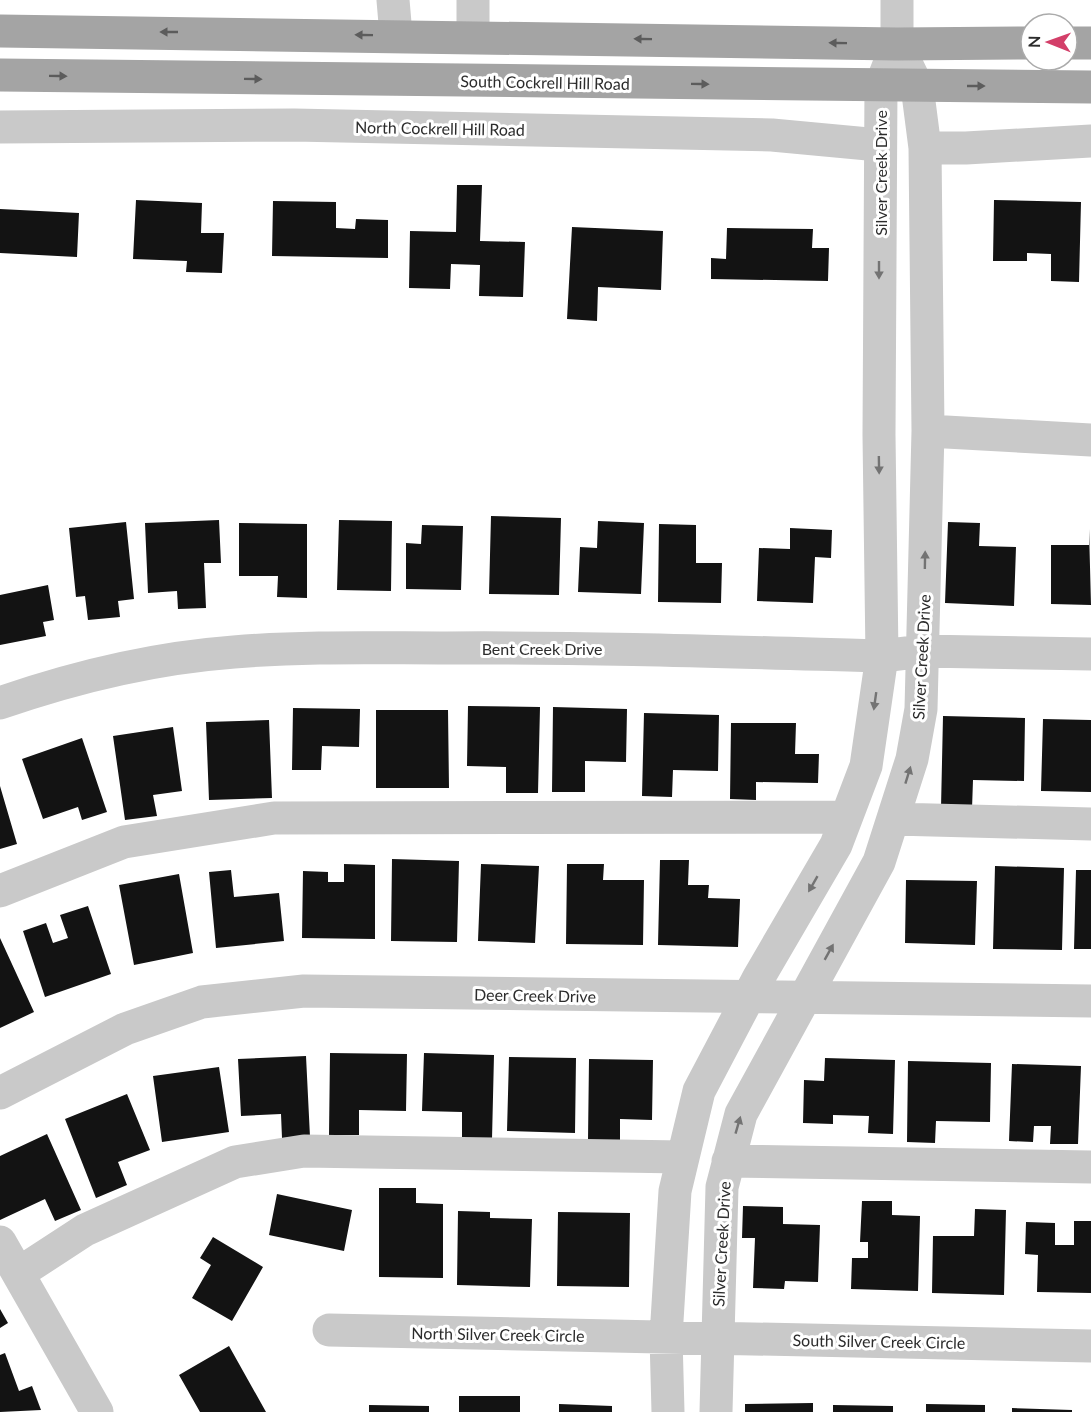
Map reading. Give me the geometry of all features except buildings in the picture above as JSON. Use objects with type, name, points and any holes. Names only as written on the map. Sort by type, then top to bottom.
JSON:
[{"type":"main road","points":[[0,31],[474,36],[897,44],[1019,43]]},
{"type":"main road","name":"South Cockrell Hill Road","points":[[0,75],[1091,87]]},
{"type":"street","points":[[393,0],[396,35]]},
{"type":"street","points":[[473,0],[474,36]]},
{"type":"street","name":"Silver Creek Drive","points":[[668,1412],[666,1337],[675,1191],[699,1091],[748,999],[836,845],[866,766],[882,656],[879,145],[881,85],[897,44],[897,0]]},
{"type":"street","name":"Silver Creek Drive","points":[[716,1412],[722,1187],[741,1114],[879,862],[912,759],[921,709],[928,431],[925,148],[917,86],[897,44]]},
{"type":"street","points":[[293,80],[294,124]]},
{"type":"street","name":"North Cockrell Hill Road","points":[[0,127],[294,124],[772,135],[879,145]]},
{"type":"street","points":[[925,148],[1091,141]]},
{"type":"street","points":[[928,431],[1091,440]]},
{"type":"street","name":"Bent Creek Drive","points":[[0,703],[60,682],[140,665],[232,652],[294,648],[560,647],[882,656],[923,651],[1091,654]]},
{"type":"street","points":[[0,891],[124,842],[274,818],[846,817]]},
{"type":"street","points":[[894,819],[1091,824]]},
{"type":"street","name":"Deer Creek Drive","points":[[0,1093],[124,1029],[202,1002],[304,991],[748,999],[805,996],[1091,1001]]},
{"type":"street","points":[[18,1273],[85,1230],[235,1162],[304,1151],[682,1157]]},
{"type":"street","points":[[728,1161],[1091,1167]]},
{"type":"street","points":[[0,1242],[97,1412]]},
{"type":"street","name":"North Silver Creek Circle","points":[[329,1330],[666,1337]]},
{"type":"street","name":"South Silver Creek Circle","points":[[666,1337],[1091,1346]]}]
